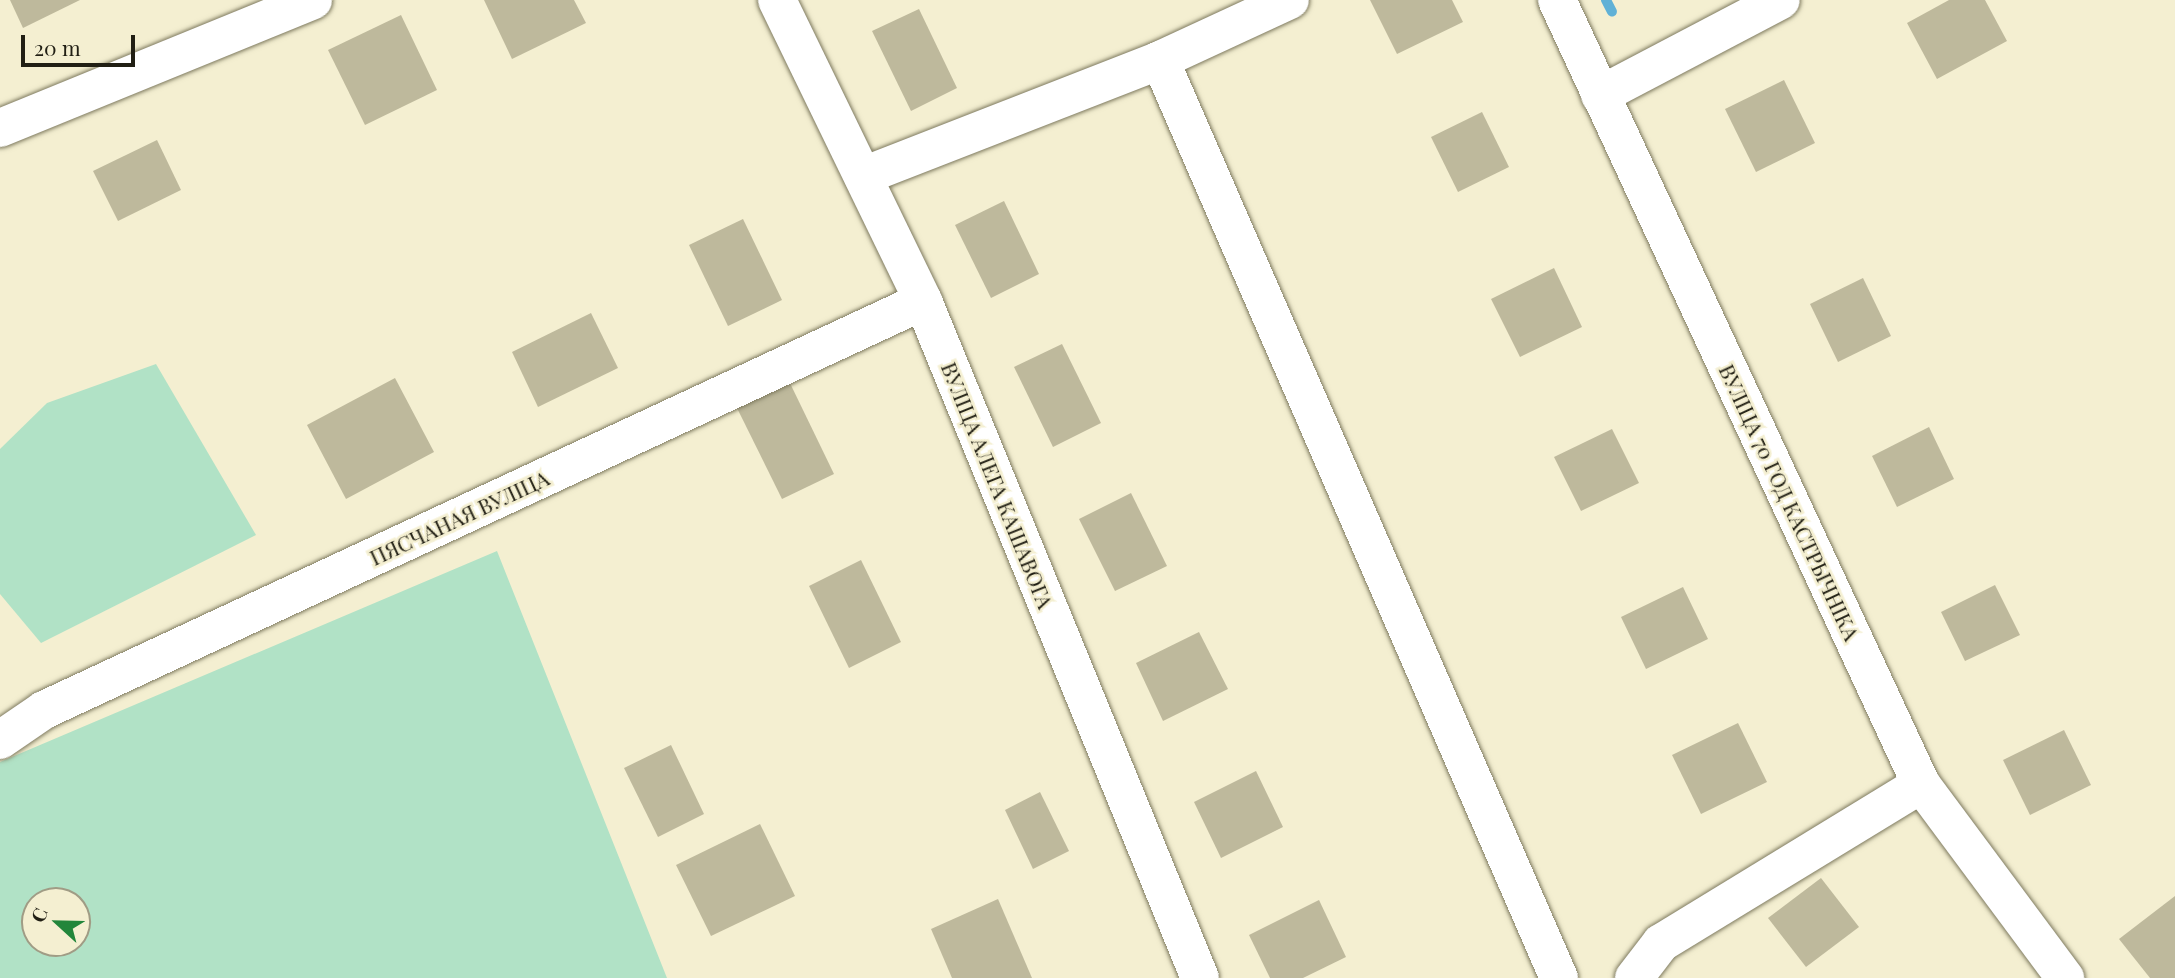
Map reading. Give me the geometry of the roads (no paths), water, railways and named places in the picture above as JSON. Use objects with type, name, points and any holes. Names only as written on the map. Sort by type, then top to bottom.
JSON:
[{"type":"street","points":[[0,128],[313,0]]},
{"type":"street","name":"ВУЛІЦА АЛЕГА КАШАВОГА","points":[[777,0],[923,301],[1200,978]]},
{"type":"street","points":[[863,176],[1160,60],[1290,0]]},
{"type":"street","name":"ВУЛІЦА 70 ГОД КАСТРЫЧНІКА","points":[[1558,0],[1922,783],[2065,978]]},
{"type":"street","points":[[1600,95],[1781,0]]},
{"type":"street","points":[[1160,60],[1559,978]]},
{"type":"street","name":"ПЯСЧАНАЯ ВУЛІЦА","points":[[0,740],[44,710],[923,301]]},
{"type":"street","points":[[1634,978],[1661,943],[1922,783]]},
{"type":"waterway","points":[[1606,0],[1612,12]]}]
